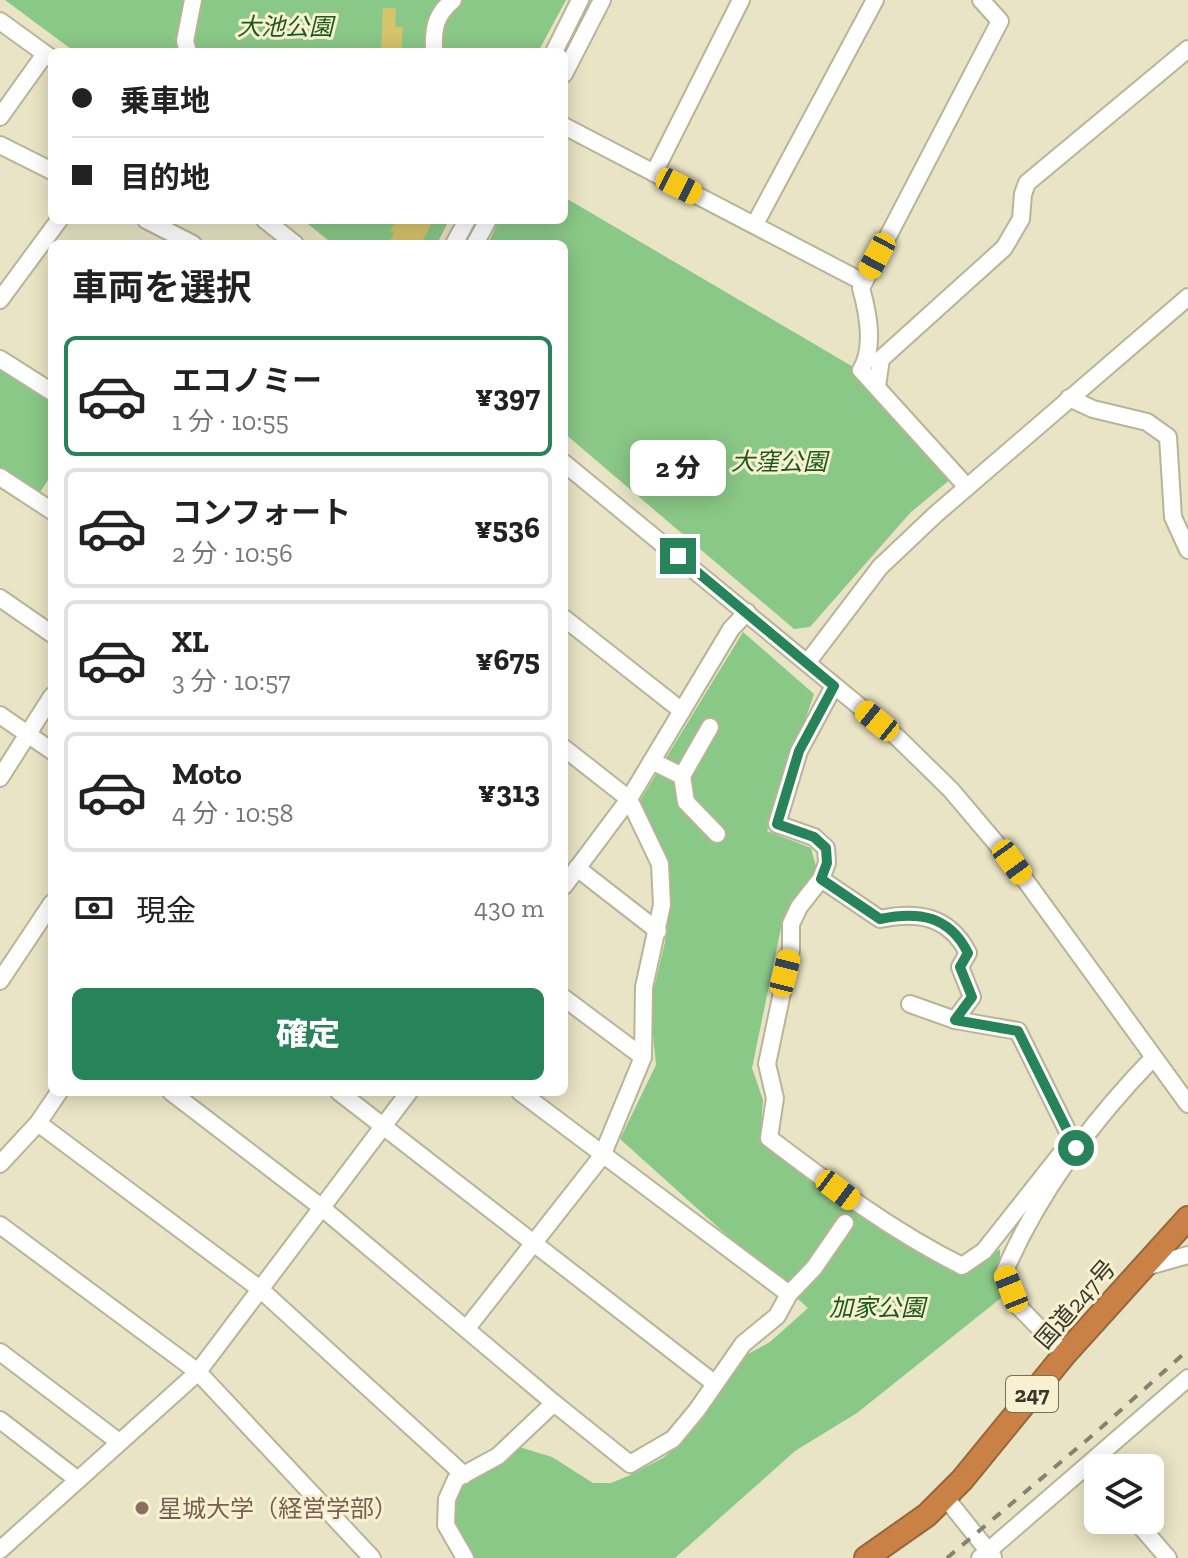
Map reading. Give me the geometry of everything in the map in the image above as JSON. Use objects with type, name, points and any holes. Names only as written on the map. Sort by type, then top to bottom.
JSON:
[{"type":"highway","name":"国道247号","points":[[866,1558],[927,1515],[945,1497],[1065,1354],[1188,1218]]},
{"type":"street","points":[[187,48],[185,41],[193,0]]},
{"type":"street","points":[[434,48],[436,21],[440,11],[453,0]]},
{"type":"street","points":[[556,48],[580,0]]},
{"type":"street","points":[[568,66],[602,0]]},
{"type":"street","points":[[654,173],[741,0]]},
{"type":"street","points":[[755,224],[875,0]]},
{"type":"street","points":[[967,487],[861,370],[866,362],[869,318],[861,288],[1000,21],[981,0]]},
{"type":"street","points":[[0,21],[48,56],[0,117]]},
{"type":"street","points":[[877,386],[881,359],[1004,248],[1021,219],[1027,183],[1188,49]]},
{"type":"street","points":[[568,128],[863,282]]},
{"type":"street","points":[[0,145],[48,169]]},
{"type":"street","points":[[0,300],[56,224]]},
{"type":"street","points":[[154,224],[185,240]]},
{"type":"street","points":[[270,224],[290,240]]},
{"type":"street","points":[[807,663],[880,567],[967,487],[1188,297]]},
{"type":"street","points":[[0,359],[48,389]]},
{"type":"street","points":[[1069,398],[1093,409],[1147,422],[1168,437],[1173,517],[1186,545]]},
{"type":"street","points":[[568,466],[898,738],[951,790],[1012,862],[1188,1104]]},
{"type":"street","points":[[0,477],[48,508]]},
{"type":"street","points":[[0,598],[48,631]]},
{"type":"street","points":[[658,931],[569,876],[629,799],[731,629],[747,612]]},
{"type":"street","points":[[568,621],[682,711]]},
{"type":"street","points":[[834,686],[799,751],[777,824],[814,837],[826,848],[827,863],[821,879],[799,907],[791,924],[791,950],[767,1064],[775,1098],[769,1138],[861,1207],[924,1247],[962,1266],[984,1251],[1064,1150],[1076,1148]]},
{"type":"street","points":[[0,778],[48,702]]},
{"type":"street","points":[[0,715],[48,748]]},
{"type":"street","points":[[710,727],[682,776],[686,802],[717,834]]},
{"type":"street","points":[[467,1328],[602,1156],[643,1057],[644,987],[662,905],[660,864],[629,799],[568,751]]},
{"type":"street","points":[[652,761],[682,776]]},
{"type":"street","points":[[821,879],[880,919],[910,913],[944,923],[960,936],[968,953],[960,967],[972,997],[955,1020]]},
{"type":"street","points":[[0,981],[48,909]]},
{"type":"street","points":[[568,1001],[643,1057]]},
{"type":"street","points":[[910,1004],[955,1020],[1018,1031],[1076,1148]]},
{"type":"street","points":[[1065,1354],[1018,1306],[1004,1273],[1022,1232],[1105,1108],[1158,1064]]},
{"type":"street","points":[[0,1164],[38,1123],[56,1096]]},
{"type":"street","points":[[176,1096],[321,1207],[630,1464],[673,1439],[743,1344],[777,1316],[789,1294],[814,1268],[845,1223]]},
{"type":"street","points":[[344,1096],[714,1383]]},
{"type":"street","points":[[0,1550],[119,1442],[182,1390],[406,1096]]},
{"type":"street","points":[[525,1096],[789,1294]]},
{"type":"street","points":[[38,1123],[260,1289],[464,1475]]},
{"type":"street","points":[[0,1225],[198,1372],[372,1558]]},
{"type":"street","points":[[1140,1268],[1188,1255]]},
{"type":"street","points":[[0,1352],[119,1442]]},
{"type":"street","points":[[1112,1454],[1185,1386]]},
{"type":"street","points":[[465,1558],[446,1525],[447,1499],[456,1479],[498,1456],[554,1403]]},
{"type":"street","points":[[0,1420],[78,1480]]},
{"type":"street","points":[[945,1497],[988,1556],[1084,1479]]},
{"type":"street","points":[[1147,1534],[1168,1558]]},
{"type":"green space","name":"大池公園","points":[[5,0],[566,0],[540,48],[70,48]]},
{"type":"green space","name":"大窪公園","points":[[568,199],[855,368],[952,478],[910,513],[810,627],[794,629],[568,436],[568,240],[490,240],[497,224],[568,224]]},
{"type":"green space","points":[[308,224],[447,224],[439,240],[328,240]]},
{"type":"green space","points":[[0,366],[48,396],[48,480],[38,495],[0,470]]},
{"type":"green space","name":"加家公園","points":[[743,632],[814,694],[767,831],[811,848],[817,870],[781,928],[752,1068],[763,1100],[760,1142],[889,1234],[964,1273],[1000,1249],[1001,1298],[857,1413],[795,1451],[675,1558],[472,1558],[454,1529],[452,1511],[462,1488],[482,1469],[516,1446],[552,1457],[593,1483],[611,1483],[628,1476],[663,1458],[680,1444],[739,1359],[770,1342],[808,1308],[620,1139],[656,1065],[650,1005],[665,942],[669,895],[638,804]]},
{"type":"building","points":[[383,8],[396,8],[395,27],[403,27],[401,48],[381,48]]},
{"type":"building","points":[[394,224],[431,224],[423,240],[390,240],[394,233],[390,231]]},
{"type":"railway","points":[[947,1558],[1188,1350]]},
{"type":"place","name":"星城大学（経営学部）","points":[[142,1508]]},
{"type":"route","points":[[678,556],[834,686],[799,751],[777,824],[814,837],[826,848],[827,863],[821,879],[880,919],[910,913],[944,923],[960,936],[968,953],[960,967],[972,997],[955,1020],[1018,1031],[1076,1148]]}]
